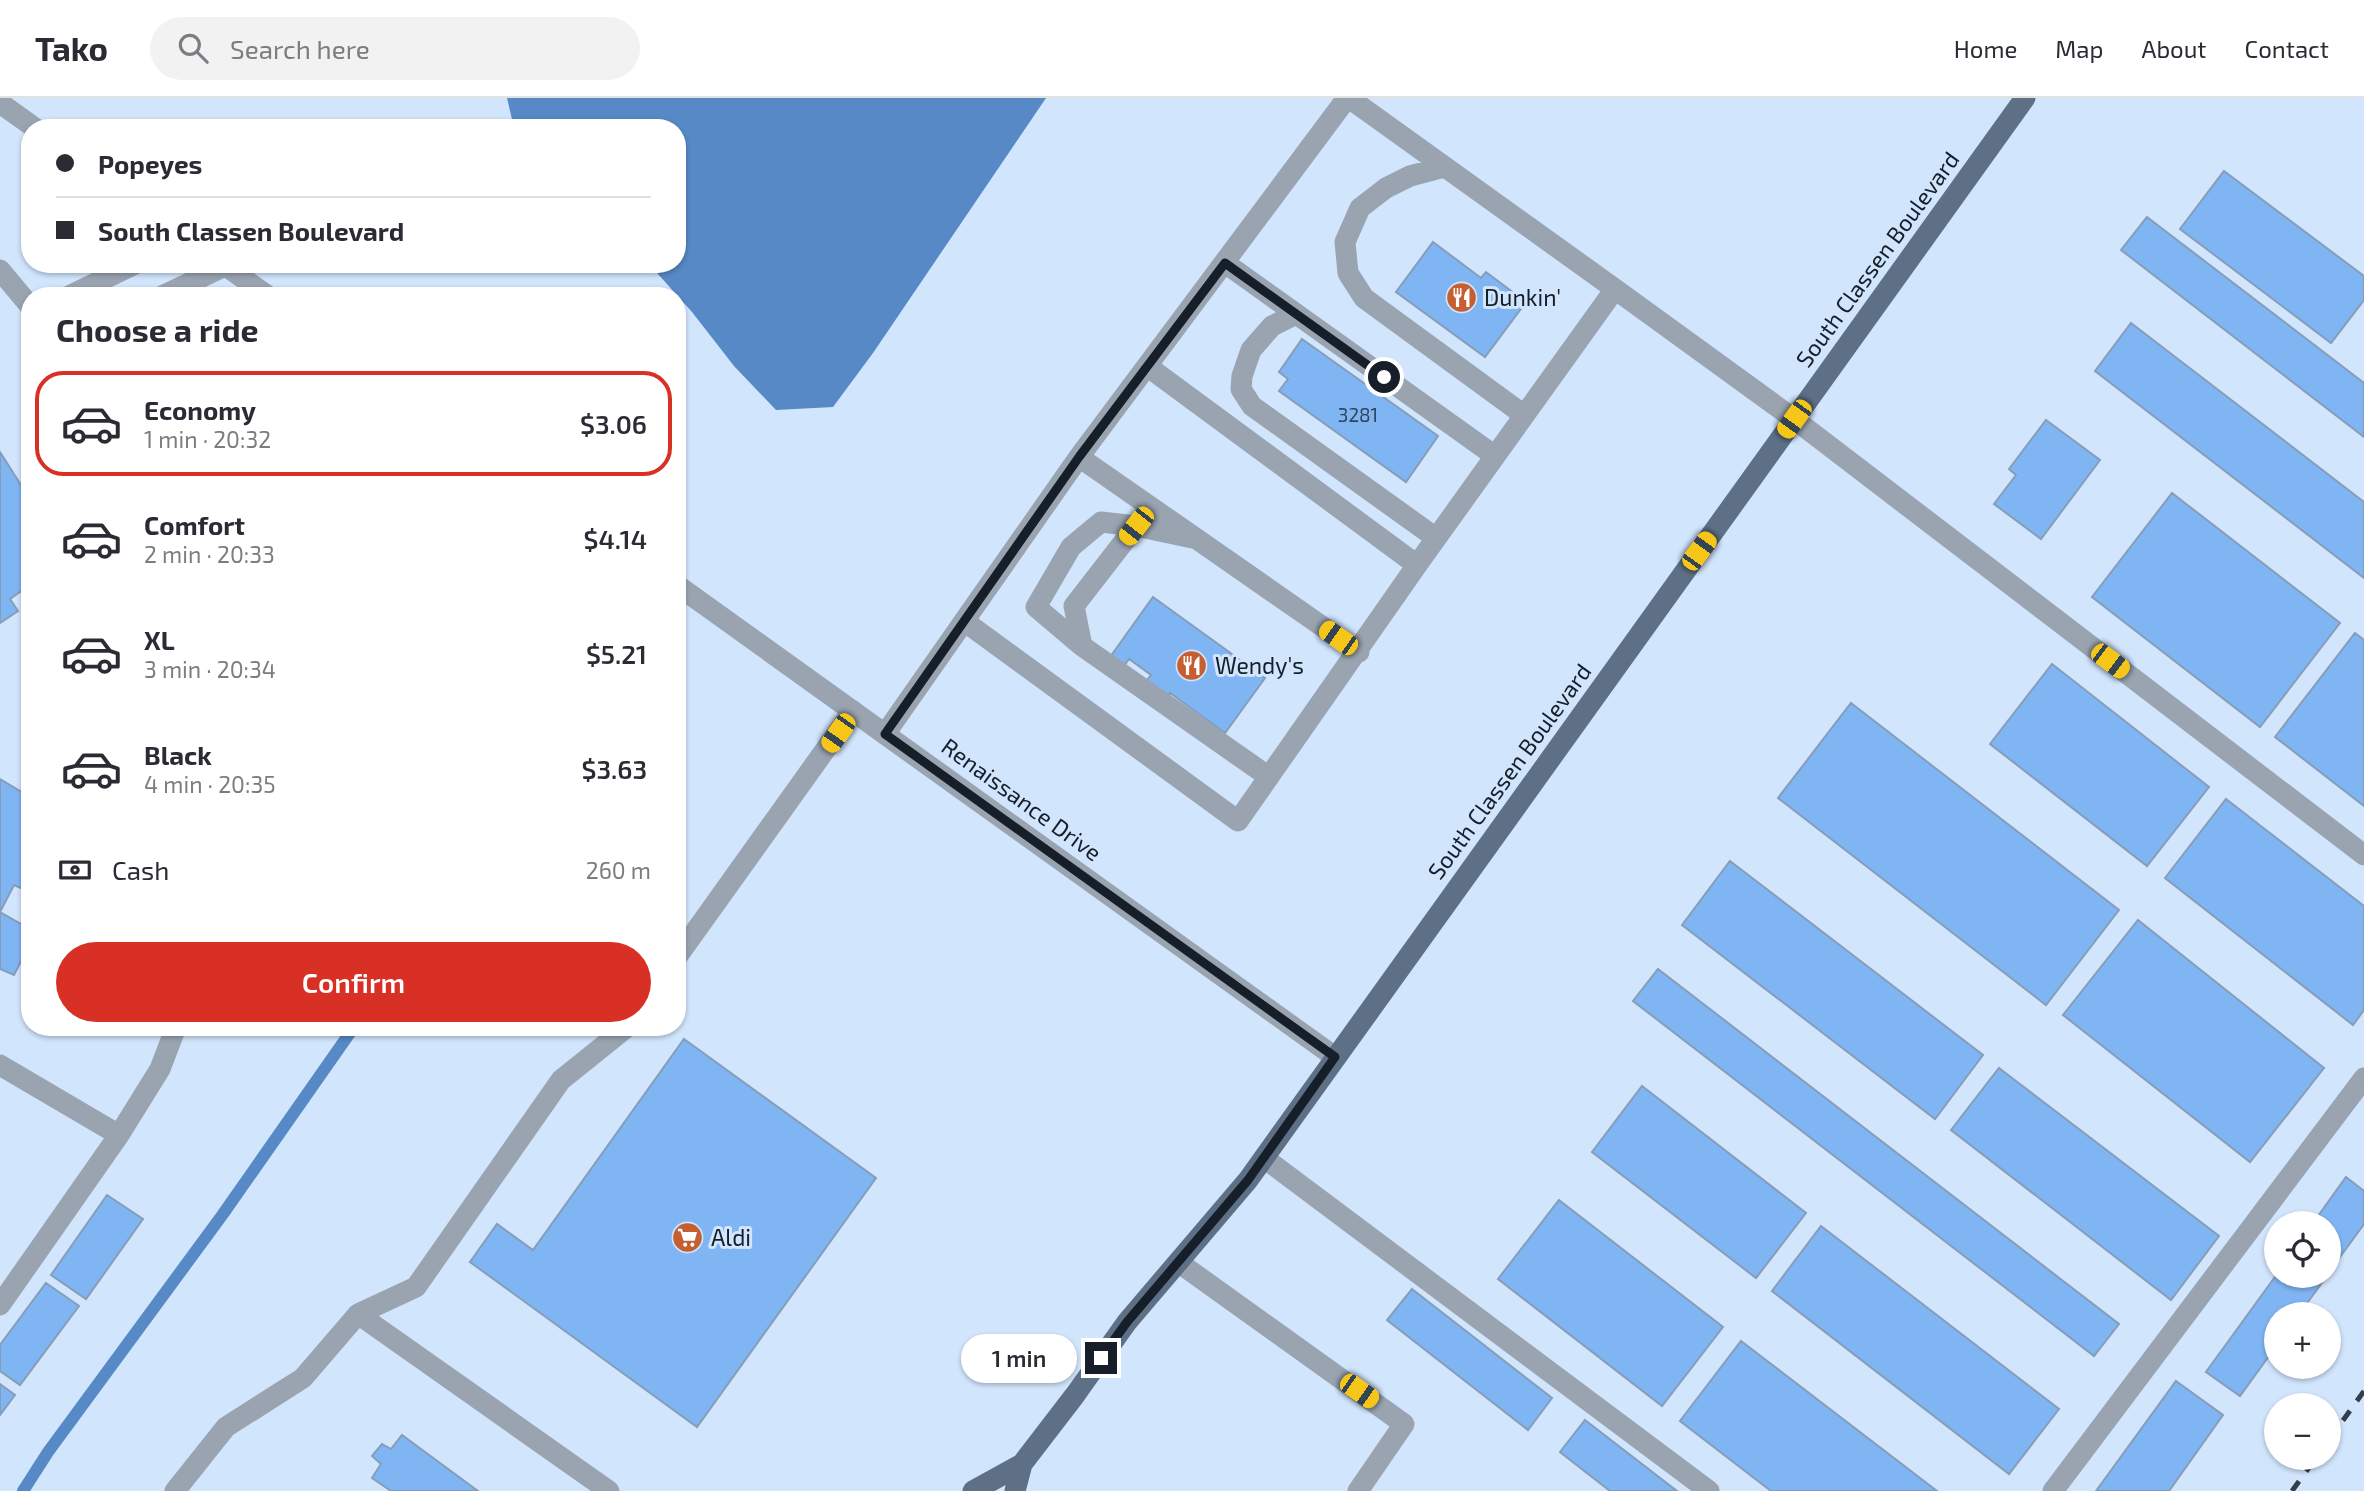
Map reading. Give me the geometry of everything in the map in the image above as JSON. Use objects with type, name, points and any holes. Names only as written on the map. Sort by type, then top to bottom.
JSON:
[{"type":"main road","name":"South Classen Boulevard","points":[[973,1491],[1022,1464],[1127,1322],[1248,1180],[2025,98]]},
{"type":"main road","name":"South Classen Boulevard","points":[[1016,1491],[1022,1464]]},
{"type":"street","points":[[885,734],[1079,457],[1348,98],[1794,419],[2364,855]]},
{"type":"street","points":[[0,103],[22,119]]},
{"type":"street","points":[[1444,167],[1410,176],[1386,188],[1360,208],[1345,243],[1349,272],[1364,298],[1524,415]]},
{"type":"street","points":[[1225,263],[1495,456]]},
{"type":"street","points":[[0,270],[21,295]]},
{"type":"street","points":[[88,287],[116,273]]},
{"type":"street","points":[[180,287],[208,273]]},
{"type":"street","points":[[235,273],[255,287]]},
{"type":"street","points":[[964,621],[1238,821],[1615,289]]},
{"type":"street","points":[[1296,314],[1272,326],[1251,350],[1242,376],[1241,389],[1252,407],[1436,538]]},
{"type":"street","points":[[1147,366],[1417,565]]},
{"type":"street","points":[[1079,457],[1359,652]]},
{"type":"street","points":[[1197,539],[1136,526],[1101,522],[1071,547],[1036,607],[1082,646],[1269,777]]},
{"type":"street","points":[[1082,646],[1074,606],[1136,526]]},
{"type":"street","name":"Renaissance Drive","points":[[686,591],[1335,1057]]},
{"type":"street","points":[[686,944],[853,711]]},
{"type":"street","points":[[0,1305],[119,1135],[160,1069],[173,1036]]},
{"type":"street","points":[[175,1491],[226,1427],[303,1378],[358,1314],[416,1287],[561,1080],[616,1036]]},
{"type":"street","points":[[0,1065],[119,1135]]},
{"type":"street","points":[[2053,1491],[2364,1078]]},
{"type":"street","points":[[1264,1158],[1709,1491]]},
{"type":"street","points":[[1178,1262],[1404,1424],[1358,1491]]},
{"type":"street","points":[[358,1314],[609,1491]]},
{"type":"water","points":[[507,98],[1046,98],[873,353],[833,407],[776,410],[734,366],[686,305],[686,287],[670,287],[657,273],[686,273],[686,119],[512,119]]},
{"type":"building","points":[[2224,171],[2364,276],[2364,300],[2331,343],[2180,229]]},
{"type":"building","points":[[2147,217],[2364,383],[2364,437],[2121,250]]},
{"type":"building","name":"Dunkin'","points":[[1433,242],[1481,278],[1486,272],[1526,302],[1485,357],[1396,292]]},
{"type":"building","points":[[2131,323],[2364,502],[2364,578],[2095,371]]},
{"type":"building","points":[[1302,339],[1438,436],[1406,482],[1279,391],[1288,379],[1279,372]]},
{"type":"building","points":[[2046,420],[2100,460],[2041,539],[1994,504],[2016,475],[2009,469]]},
{"type":"building","points":[[0,452],[21,485],[21,591],[10,599],[18,611],[0,623]]},
{"type":"building","points":[[2172,493],[2340,623],[2260,727],[2092,597]]},
{"type":"building","name":"Wendy's","points":[[1153,597],[1265,678],[1225,733],[1170,693],[1164,701],[1143,685],[1151,675],[1129,659],[1121,670],[1108,660]]},
{"type":"building","points":[[2355,633],[2364,640],[2364,806],[2275,737]]},
{"type":"building","points":[[2052,664],[2209,787],[2147,866],[1990,744]]},
{"type":"building","points":[[1851,703],[2119,910],[2046,1005],[1778,798]]},
{"type":"building","points":[[0,779],[21,792],[21,888],[14,885],[0,912]]},
{"type":"building","points":[[2226,799],[2364,906],[2364,1010],[2353,1025],[2165,878]]},
{"type":"building","points":[[1730,861],[1983,1055],[1935,1119],[1682,925]]},
{"type":"building","points":[[0,912],[21,924],[21,961],[14,975],[0,969]]},
{"type":"building","points":[[2138,920],[2324,1068],[2250,1162],[2063,1015]]},
{"type":"building","points":[[1658,969],[2119,1324],[2094,1356],[1633,1001]]},
{"type":"building","name":"Aldi","points":[[684,1039],[876,1178],[697,1427],[470,1262],[497,1224],[533,1250]]},
{"type":"building","points":[[1999,1068],[2219,1236],[2171,1300],[1951,1130]]},
{"type":"building","points":[[1642,1086],[1806,1213],[1756,1278],[1592,1152]]},
{"type":"building","points":[[2346,1177],[2364,1191],[2364,1224],[2341,1256],[2341,1211],[2322,1211]]},
{"type":"building","points":[[107,1195],[143,1219],[86,1299],[51,1275]]},
{"type":"building","points":[[1559,1200],[1723,1327],[1662,1406],[1498,1279]]},
{"type":"building","points":[[1821,1226],[2059,1409],[2009,1474],[1772,1291]]},
{"type":"building","points":[[46,1283],[79,1306],[20,1385],[0,1371],[0,1345]]},
{"type":"building","points":[[2267,1288],[2318,1288],[2308,1302],[2264,1302],[2264,1363],[2240,1396],[2206,1372]]},
{"type":"building","points":[[1412,1289],[1552,1398],[1528,1430],[1387,1320]]},
{"type":"building","points":[[1741,1341],[1937,1491],[1771,1491],[1680,1421]]},
{"type":"building","points":[[2176,1381],[2223,1415],[2169,1491],[2096,1491]]},
{"type":"building","points":[[0,1384],[15,1395],[0,1415]]},
{"type":"building","points":[[1585,1420],[1677,1491],[1610,1491],[1560,1452]]},
{"type":"building","points":[[402,1435],[478,1491],[391,1491],[372,1478],[381,1464],[372,1456],[382,1444],[391,1449]]},
{"type":"waterway","points":[[23,1491],[48,1452],[223,1214],[348,1036]]},
{"type":"railway","points":[[2341,1423],[2364,1391]]},
{"type":"railway","points":[[2292,1491],[2307,1470]]},
{"type":"place","name":"Dunkin'","points":[[1461,297]]},
{"type":"place","name":"Wendy's","points":[[1192,665]]},
{"type":"place","name":"Aldi","points":[[688,1237]]},
{"type":"route","points":[[1101,1358],[1127,1322],[1248,1180],[1335,1057],[885,734],[1079,457],[1225,263],[1384,377]]}]
